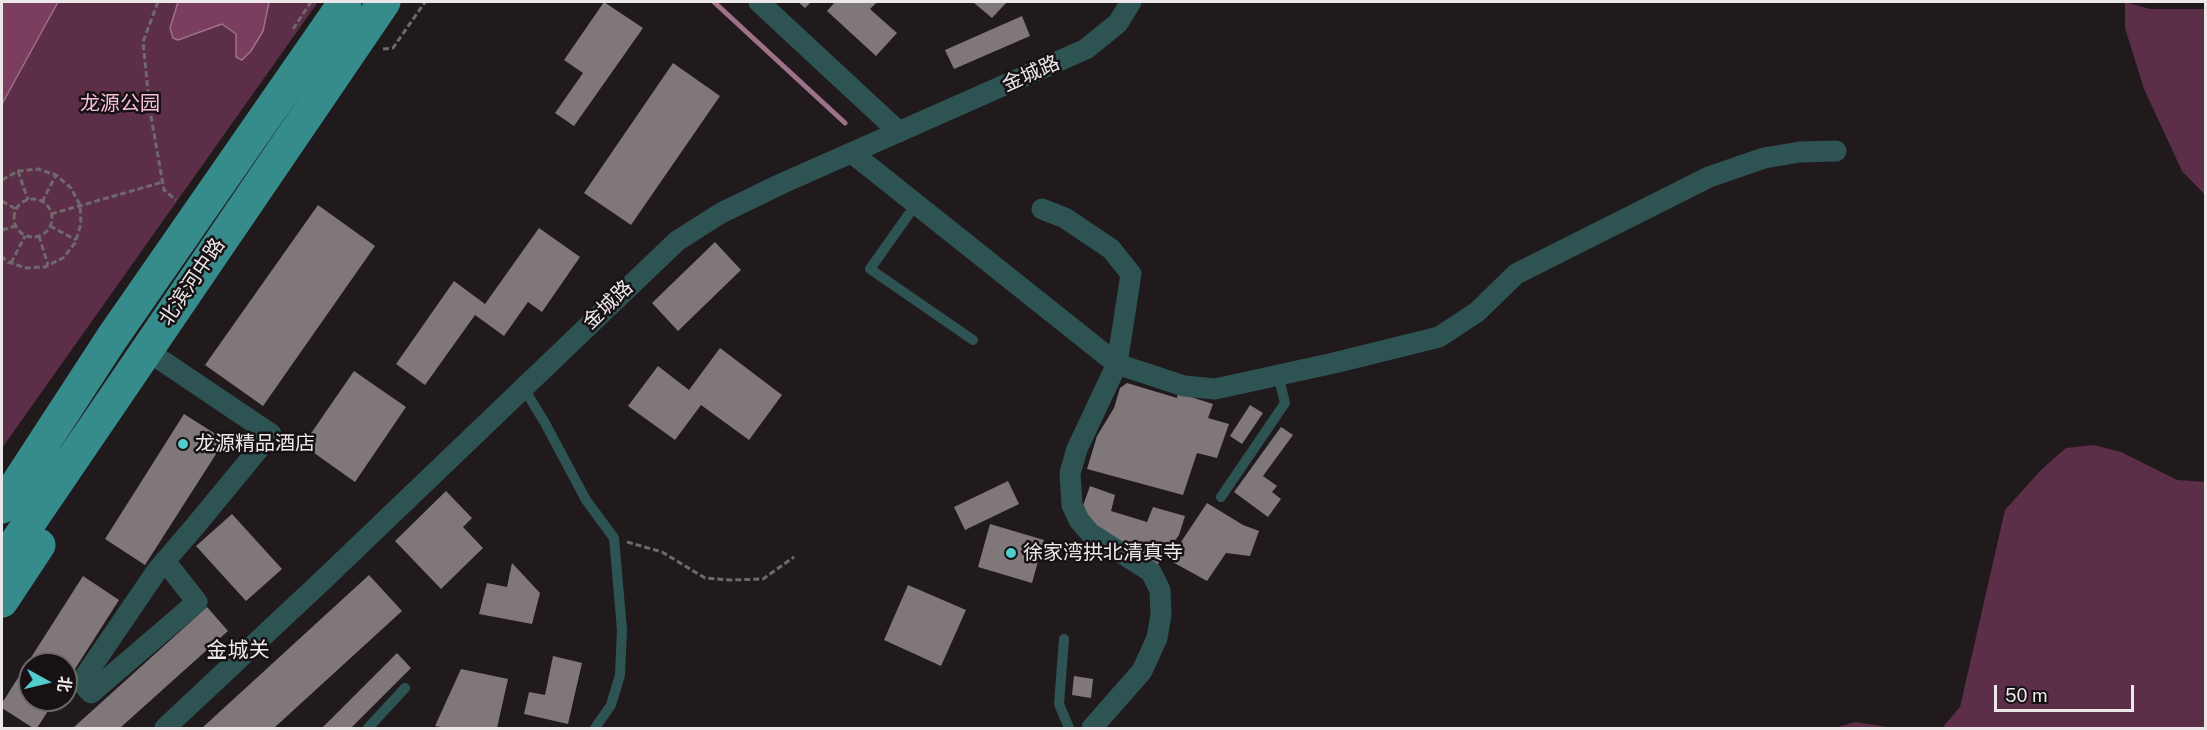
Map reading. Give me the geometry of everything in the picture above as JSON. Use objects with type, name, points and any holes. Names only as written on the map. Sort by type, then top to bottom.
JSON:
[{"type":"main road","name":"北滨河中路","points":[[2,507],[112,338],[345,2]]},
{"type":"main road","name":"北滨河中路","points":[[2,563],[384,2]]},
{"type":"main road","points":[[2,601],[161,360],[286,143]]},
{"type":"street","points":[[759,2],[899,132]]},
{"type":"street","name":"金城路","points":[[165,729],[677,241],[721,213],[1086,49],[1118,23],[1131,2]]},
{"type":"street","points":[[852,153],[1117,364],[1184,386],[1215,389],[1439,337],[1477,312],[1516,274],[1709,177],[1764,158],[1800,152],[1836,151]]},
{"type":"street","points":[[1042,209],[1065,218],[1111,249],[1131,274],[1117,364],[1077,449],[1070,473],[1072,505],[1078,520],[1090,533],[1151,572],[1160,590],[1161,615],[1157,638],[1142,671],[1092,729]]},
{"type":"street","points":[[161,360],[271,434],[165,561],[81,682],[91,693],[197,602],[165,561]]},
{"type":"lane","points":[[916,204],[870,269],[973,340]]},
{"type":"lane","points":[[1221,497],[1285,403],[1278,375]]},
{"type":"lane","points":[[524,387],[586,500],[614,538],[622,630],[620,675],[611,705],[595,729]]},
{"type":"lane","points":[[1064,639],[1059,704],[1069,729]]},
{"type":"lane","points":[[368,729],[405,688]]},
{"type":"path","points":[[158,2],[143,42],[150,111],[164,190],[195,217]]},
{"type":"path","points":[[393,48],[425,2]]},
{"type":"path","points":[[2,180],[18,171],[38,169],[56,175],[71,188],[80,205],[81,225],[76,240],[63,258],[48,265],[26,268],[2,257]]},
{"type":"path","points":[[18,171],[28,200]]},
{"type":"path","points":[[42,202],[56,175]]},
{"type":"path","points":[[51,214],[163,182]]},
{"type":"path","points":[[28,200],[42,202],[50,210],[50,226],[39,236],[25,236],[15,226],[16,209],[28,200]]},
{"type":"path","points":[[2,201],[16,209]]},
{"type":"path","points":[[2,230],[15,226]]},
{"type":"path","points":[[50,226],[76,240]]},
{"type":"path","points":[[11,263],[25,236]]},
{"type":"path","points":[[39,236],[48,265]]},
{"type":"path","points":[[614,538],[662,552],[705,578],[763,579],[794,556]]},
{"type":"green space","name":"龙源公园","points":[[58,2],[318,2],[2,448],[2,104]]},
{"type":"green space","points":[[2125,2],[2150,9],[2205,9],[2205,195],[2182,171],[2144,89],[2125,28]]},
{"type":"green space","points":[[2094,445],[2121,452],[2177,480],[2205,482],[2205,728],[1942,728],[1960,707],[2005,510],[2042,469],[2066,448]]},
{"type":"green space","points":[[1855,722],[1894,728],[1835,728]]},
{"type":"shaded area","points":[[2,2],[58,2],[2,104]]},
{"type":"shaded area","points":[[178,2],[269,2],[263,31],[251,51],[242,60],[236,57],[236,34],[222,24],[178,40],[173,38],[170,28]]},
{"type":"building","points":[[604,2],[643,28],[574,126],[555,113],[583,73],[564,60]]},
{"type":"building","points":[[798,2],[811,2],[805,8]]},
{"type":"building","points":[[835,2],[877,2],[870,9],[897,33],[876,56],[827,11]]},
{"type":"building","points":[[973,2],[1007,2],[992,18]]},
{"type":"building","points":[[1022,16],[1030,36],[954,69],[945,50]]},
{"type":"building","points":[[673,63],[720,96],[631,225],[584,193]]},
{"type":"building","points":[[318,205],[375,246],[263,406],[205,365]]},
{"type":"building","points":[[539,228],[580,257],[542,312],[528,302],[504,336],[475,315],[425,385],[396,364],[454,281],[485,304]]},
{"type":"building","points":[[715,242],[741,270],[678,331],[652,303]]},
{"type":"building","points":[[720,348],[782,395],[749,440],[701,405],[675,440],[628,406],[658,366],[689,390]]},
{"type":"building","points":[[354,371],[406,407],[355,482],[303,445]]},
{"type":"building","points":[[1127,383],[1177,398],[1178,393],[1213,404],[1208,418],[1229,424],[1217,458],[1197,453],[1183,495],[1087,469],[1097,436],[1114,408],[1120,388]]},
{"type":"building","points":[[1250,405],[1263,413],[1242,444],[1230,436]]},
{"type":"building","points":[[184,414],[225,440],[145,565],[105,539]]},
{"type":"building","points":[[1281,427],[1293,435],[1263,476],[1277,486],[1272,492],[1281,499],[1268,517],[1234,492]]},
{"type":"building","points":[[1008,481],[1019,504],[965,530],[954,507]]},
{"type":"building","points":[[1090,486],[1115,495],[1111,511],[1147,522],[1153,507],[1185,516],[1179,535],[1155,568],[1080,514]]},
{"type":"building","points":[[446,491],[472,518],[463,527],[483,548],[441,589],[395,541]]},
{"type":"building","points":[[1207,503],[1243,525],[1259,531],[1250,556],[1226,553],[1207,581],[1169,560]]},
{"type":"building","points":[[232,514],[282,569],[246,601],[196,546]]},
{"type":"building","name":"徐家湾拱北清真寺","points":[[990,524],[1044,540],[1032,583],[978,567]]},
{"type":"building","points":[[512,563],[540,593],[532,624],[479,614],[487,583],[507,587]]},
{"type":"building","points":[[369,575],[402,611],[274,728],[202,728]]},
{"type":"building","points":[[83,576],[119,600],[78,664],[78,652],[35,652]]},
{"type":"building","points":[[908,585],[966,610],[941,666],[884,640]]},
{"type":"building","points":[[207,607],[228,631],[120,728],[73,728]]},
{"type":"building","points":[[397,653],[411,668],[351,728],[322,728]]},
{"type":"building","points":[[553,656],[582,663],[568,724],[524,714],[529,692],[545,695]]},
{"type":"building","points":[[461,669],[508,679],[497,728],[435,726]]},
{"type":"building","points":[[1074,676],[1093,679],[1091,698],[1072,695]]},
{"type":"building","points":[[18,678],[18,712],[47,712],[37,728],[33,728],[2,708],[2,703]]},
{"type":"waterway","points":[[714,2],[845,123]]},
{"type":"place","name":"龙源精品酒店","points":[[183,444]]},
{"type":"place","name":"徐家湾拱北清真寺","points":[[1011,553]]},
{"type":"district","name":"金城关","points":[[238,651]]}]
